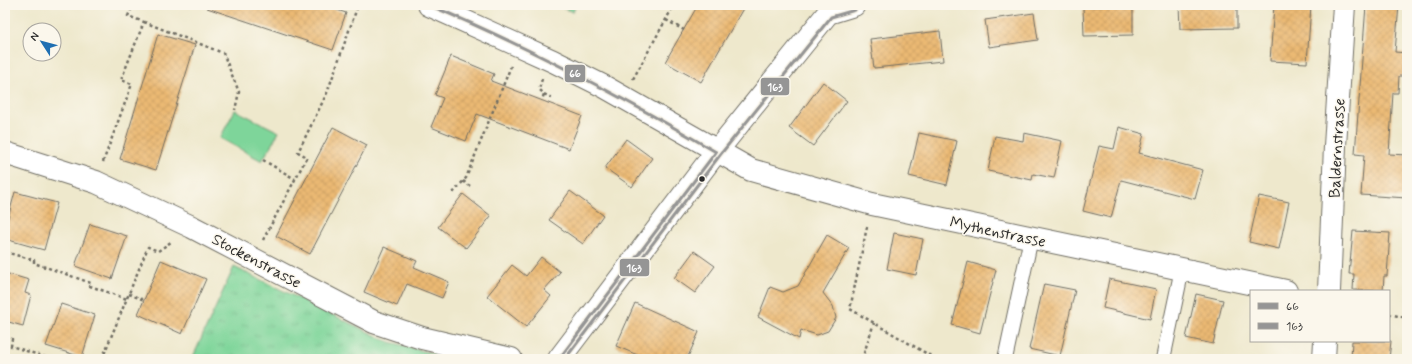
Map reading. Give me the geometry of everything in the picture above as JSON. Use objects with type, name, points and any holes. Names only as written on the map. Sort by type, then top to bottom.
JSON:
[{"type":"street","name":"Mythenstrasse","points":[[429,5],[553,61],[605,87],[716,152],[751,170],[872,204],[1281,290]]},
{"type":"street","points":[[559,359],[824,9],[854,5]]},
{"type":"street","name":"Baldernstrasse","points":[[1329,290],[1335,146],[1344,5]]},
{"type":"street","name":"Stockenstrasse","points":[[5,153],[96,182],[192,227],[374,322],[422,338],[511,359]]},
{"type":"street","points":[[1324,359],[1325,342]]},
{"type":"lane","points":[[1006,359],[1031,238]]},
{"type":"lane","points":[[1163,359],[1182,269]]},
{"type":"path","points":[[133,5],[128,16],[223,53],[239,92],[235,110]]},
{"type":"path","points":[[254,259],[307,157],[298,152],[327,92],[358,5]]},
{"type":"path","points":[[630,84],[674,5]]},
{"type":"path","points":[[666,20],[684,30]]},
{"type":"path","points":[[96,182],[132,84],[121,80],[144,22]]},
{"type":"path","points":[[454,193],[464,181],[514,58]]},
{"type":"path","points":[[542,79],[539,89],[544,94],[554,99]]},
{"type":"path","points":[[542,100],[544,94]]},
{"type":"path","points":[[263,160],[295,179]]},
{"type":"path","points":[[464,181],[470,186]]},
{"type":"path","points":[[872,204],[850,309],[936,359]]},
{"type":"path","points":[[102,359],[148,248],[158,251],[192,227]]},
{"type":"path","points":[[5,252],[34,260],[34,263],[91,283],[90,286],[126,299]]},
{"type":"path","points":[[129,294],[144,300]]},
{"type":"path","points":[[1390,314],[1407,318]]},
{"type":"path","points":[[862,359],[874,323]]},
{"type":"path","points":[[5,337],[12,339],[11,346],[51,359]]},
{"type":"green space","points":[[557,5],[576,5],[573,12]]},
{"type":"green space","points":[[235,110],[279,132],[262,161],[220,138]]},
{"type":"green space","points":[[234,267],[387,341],[452,359],[192,359]]},
{"type":"building","points":[[208,5],[323,5],[346,13],[333,50],[207,8]]},
{"type":"building","points":[[698,5],[745,5],[701,82],[665,62]]},
{"type":"building","points":[[1179,5],[1237,5],[1237,28],[1180,29]]},
{"type":"building","points":[[1274,5],[1311,5],[1307,63],[1270,61]]},
{"type":"building","points":[[1366,5],[1399,5],[1395,52],[1407,53],[1407,76],[1399,76],[1398,93],[1393,93],[1389,154],[1407,155],[1407,198],[1361,195],[1364,155],[1355,154]]},
{"type":"building","points":[[1133,6],[1133,35],[1084,36],[1083,7]]},
{"type":"building","points":[[1034,13],[1038,40],[989,47],[985,20]]},
{"type":"building","points":[[940,31],[943,61],[874,68],[870,39]]},
{"type":"building","points":[[158,34],[195,45],[156,170],[120,159]]},
{"type":"building","points":[[451,56],[494,74],[491,81],[582,116],[569,149],[477,114],[466,141],[431,127],[443,98],[435,95]]},
{"type":"building","points":[[823,82],[847,101],[813,146],[789,128]]},
{"type":"building","points":[[333,127],[367,145],[310,254],[276,236]]},
{"type":"building","points":[[1119,127],[1144,134],[1139,153],[1203,170],[1195,199],[1121,180],[1111,218],[1083,211],[1099,146],[1114,149]]},
{"type":"building","points":[[919,133],[957,141],[947,185],[909,176]]},
{"type":"building","points":[[1024,133],[1062,141],[1054,178],[1033,174],[1032,180],[988,171],[995,136],[1023,141]]},
{"type":"building","points":[[626,139],[652,158],[632,187],[605,168]]},
{"type":"building","points":[[570,191],[603,215],[583,244],[549,220]]},
{"type":"building","points":[[15,192],[57,203],[44,250],[5,239],[5,229]]},
{"type":"building","points":[[463,194],[491,216],[466,248],[438,227]]},
{"type":"building","points":[[1259,196],[1289,202],[1279,249],[1249,242]]},
{"type":"building","points":[[90,224],[127,236],[112,279],[75,266]]},
{"type":"building","points":[[1353,231],[1390,233],[1387,276],[1384,276],[1383,290],[1353,290],[1354,274],[1349,274]]},
{"type":"building","points":[[894,233],[923,239],[916,275],[887,269]]},
{"type":"building","points":[[827,235],[849,248],[823,293],[833,306],[836,318],[828,331],[817,335],[801,330],[799,339],[758,317],[770,287],[783,292],[798,286]]},
{"type":"building","points":[[384,247],[417,261],[414,267],[449,282],[442,298],[407,284],[397,306],[364,292]]},
{"type":"building","points":[[694,251],[715,266],[695,293],[674,278]]},
{"type":"building","points":[[541,257],[560,272],[544,290],[551,296],[526,327],[487,296],[512,265],[526,276]]},
{"type":"building","points":[[161,260],[206,279],[182,334],[138,314]]},
{"type":"building","points":[[968,262],[996,270],[980,333],[952,325]]},
{"type":"building","points":[[5,273],[29,280],[25,293],[31,295],[23,326],[5,321]]},
{"type":"building","points":[[1109,279],[1156,289],[1150,319],[1103,308]]},
{"type":"building","points":[[1044,284],[1075,290],[1060,356],[1029,349]]},
{"type":"building","points":[[1196,294],[1223,300],[1213,344],[1186,338]]},
{"type":"building","points":[[635,303],[699,332],[687,359],[647,359],[616,346]]},
{"type":"building","points":[[61,304],[95,315],[82,357],[46,346]]},
{"type":"building","points":[[1391,341],[1389,359],[1351,359],[1352,342]]},
{"type":"transit line","name":"66","points":[[429,5],[539,55],[611,92],[716,152]]},
{"type":"transit line","name":"163","points":[[565,359],[720,155],[831,17],[855,10]]},
{"type":"transit line","name":"66","points":[[559,359],[716,152]]}]
